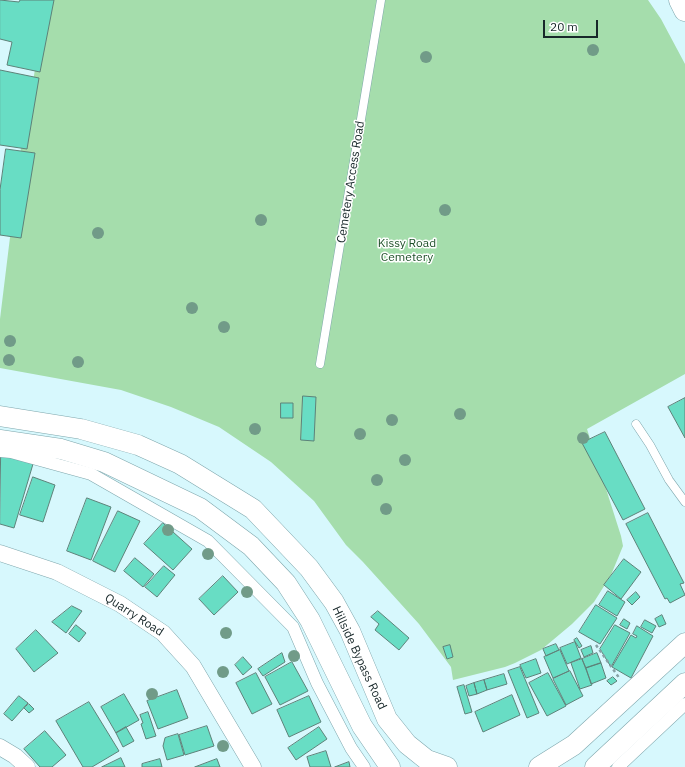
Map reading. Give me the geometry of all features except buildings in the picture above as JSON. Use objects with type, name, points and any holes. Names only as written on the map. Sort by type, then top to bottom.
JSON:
[{"type":"main road","points":[[680,0],[685,10]]},
{"type":"street","name":"Hillside Bypass Road","points":[[0,416],[81,429],[138,445],[180,464],[253,509],[309,568],[334,602],[350,631],[387,719],[407,744],[427,760],[447,767]]},
{"type":"street","points":[[0,440],[61,449],[104,462],[200,508],[251,546],[286,583],[310,620],[362,726],[390,767]]},
{"type":"street","points":[[0,451],[11,452],[91,474],[208,540],[293,627],[317,682],[351,748],[364,767]]},
{"type":"street","name":"Quarry Road","points":[[0,553],[57,572],[120,604],[163,633],[194,666],[253,767]]},
{"type":"street","points":[[540,767],[574,745],[685,643]]},
{"type":"street","points":[[595,767],[685,683]]},
{"type":"street","points":[[618,767],[685,704]]},
{"type":"street","points":[[0,747],[15,756],[27,767]]},
{"type":"lane","name":"Cemetery Access Road","points":[[320,364],[381,0]]},
{"type":"lane","points":[[636,424],[650,445],[669,480],[685,502]]},
{"type":"path","points":[[596,645],[619,679],[632,693]]},
{"type":"green space","name":"Kissy Road Cemetery","points":[[45,0],[648,0],[661,19],[685,64],[685,374],[587,429],[623,546],[611,575],[594,602],[572,624],[541,650],[505,667],[453,680],[451,667],[419,624],[346,545],[314,501],[271,462],[219,427],[171,407],[121,390],[0,368],[0,319],[24,123],[29,110]]}]
